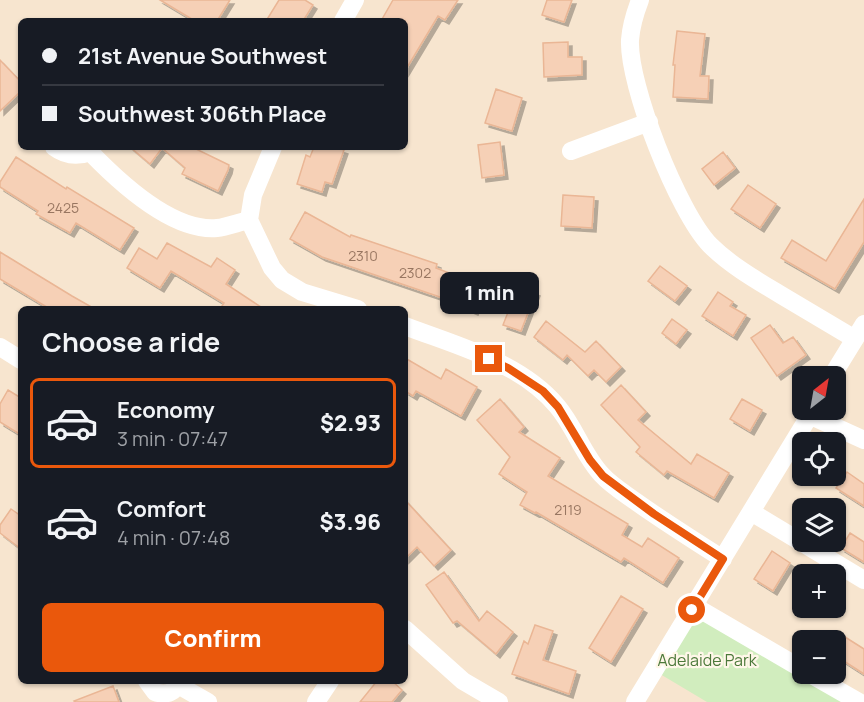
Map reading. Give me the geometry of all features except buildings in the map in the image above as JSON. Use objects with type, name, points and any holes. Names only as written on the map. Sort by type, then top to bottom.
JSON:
[{"type":"street","points":[[345,18],[355,0]]},
{"type":"street","points":[[640,0],[632,25],[630,49],[633,74],[649,122],[684,207],[710,245],[727,260],[755,279],[860,332],[838,366]]},
{"type":"street","points":[[571,151],[649,122]]},
{"type":"street","points":[[58,150],[71,155],[82,155],[92,150],[130,191],[171,216],[193,225],[216,228],[249,220]]},
{"type":"street","points":[[272,150],[253,195],[249,220],[272,268],[282,280],[302,291],[349,306]]},
{"type":"street","points":[[408,327],[470,350],[508,368],[543,391],[564,416],[590,460],[603,476],[654,514],[723,559]]},
{"type":"street","points":[[0,347],[18,358]]},
{"type":"street","points":[[635,702],[806,420]]},
{"type":"street","points":[[826,420],[864,440]]},
{"type":"street","points":[[751,512],[864,580]]},
{"type":"street","points":[[694,606],[792,663]]},
{"type":"street","points":[[408,632],[463,681],[499,702]]},
{"type":"street","points":[[149,684],[160,694],[171,692],[178,684]]},
{"type":"street","points":[[181,684],[208,702]]},
{"type":"street","points":[[316,702],[328,684]]},
{"type":"street","points":[[828,684],[859,702]]},
{"type":"shaded area","points":[[0,0],[864,0],[864,702],[0,702]]},
{"type":"green space","name":"Adelaide Park","points":[[692,610],[792,670],[792,684],[815,684],[845,702],[707,702],[655,671]]},
{"type":"route","points":[[489,359],[508,368],[543,391],[558,407],[590,460],[603,476],[654,514],[723,559],[692,610]]}]
